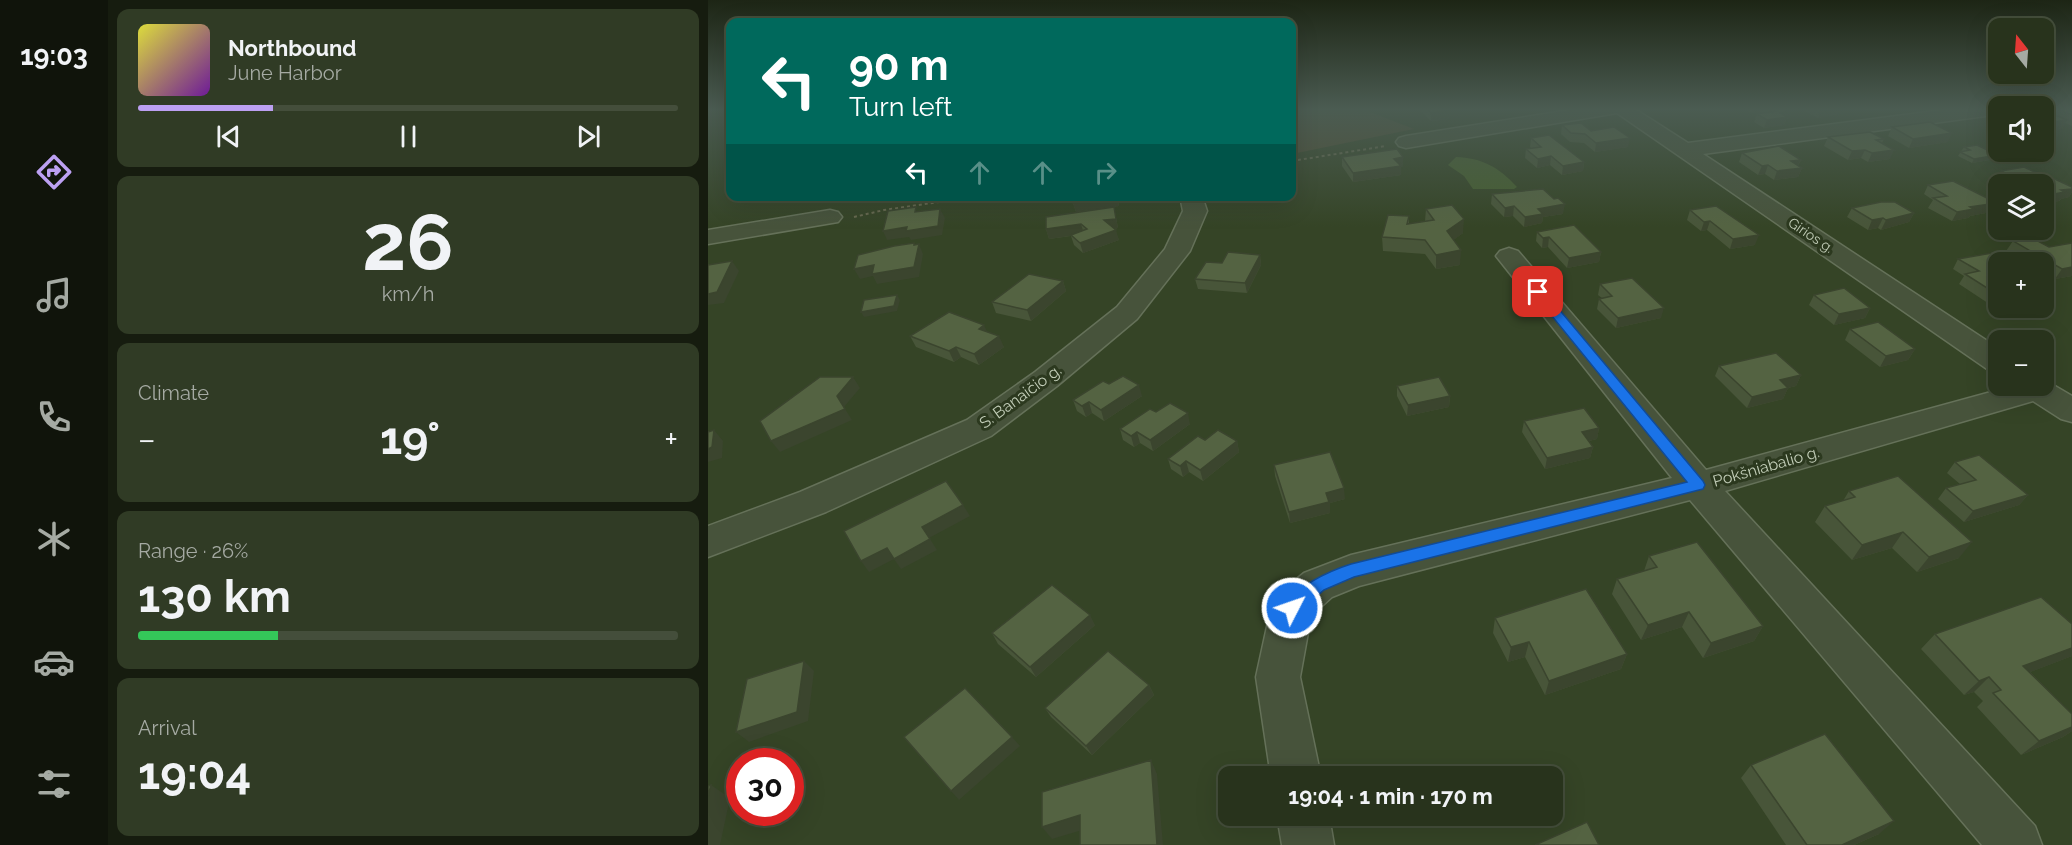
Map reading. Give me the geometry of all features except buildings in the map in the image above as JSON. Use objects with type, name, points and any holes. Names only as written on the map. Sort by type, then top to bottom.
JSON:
[{"type":"street","points":[[1684,150],[1696,148]]},
{"type":"street","name":"Girios g.","points":[[1684,150],[1988,355]]},
{"type":"street","name":"S. Banaičio g.","points":[[708,542],[813,502],[979,428],[1046,379],[1127,313],[1177,251],[1195,212],[1192,201]]},
{"type":"street","points":[[708,237],[830,217]]},
{"type":"street","points":[[1509,256],[1698,485],[2016,845]]},
{"type":"street","name":"Pokšniabalio g.","points":[[1294,766],[1278,677],[1292,608],[1318,585],[1351,571],[1698,485],[2004,396]]},
{"type":"street","points":[[2049,396],[2072,411]]},
{"type":"street","points":[[1305,826],[1308,845]]},
{"type":"path","points":[[1296,160],[1367,148]]},
{"type":"path","points":[[854,217],[946,201]]},
{"type":"shaded area","points":[[1296,148],[1319,148],[1296,153]]},
{"type":"shaded area","points":[[1456,157],[1474,159],[1490,165],[1504,174],[1517,187],[1514,189],[1473,189],[1464,176],[1448,165]]},
{"type":"route","points":[[1292,608],[1318,585],[1351,571],[1698,485],[1538,292]]}]
